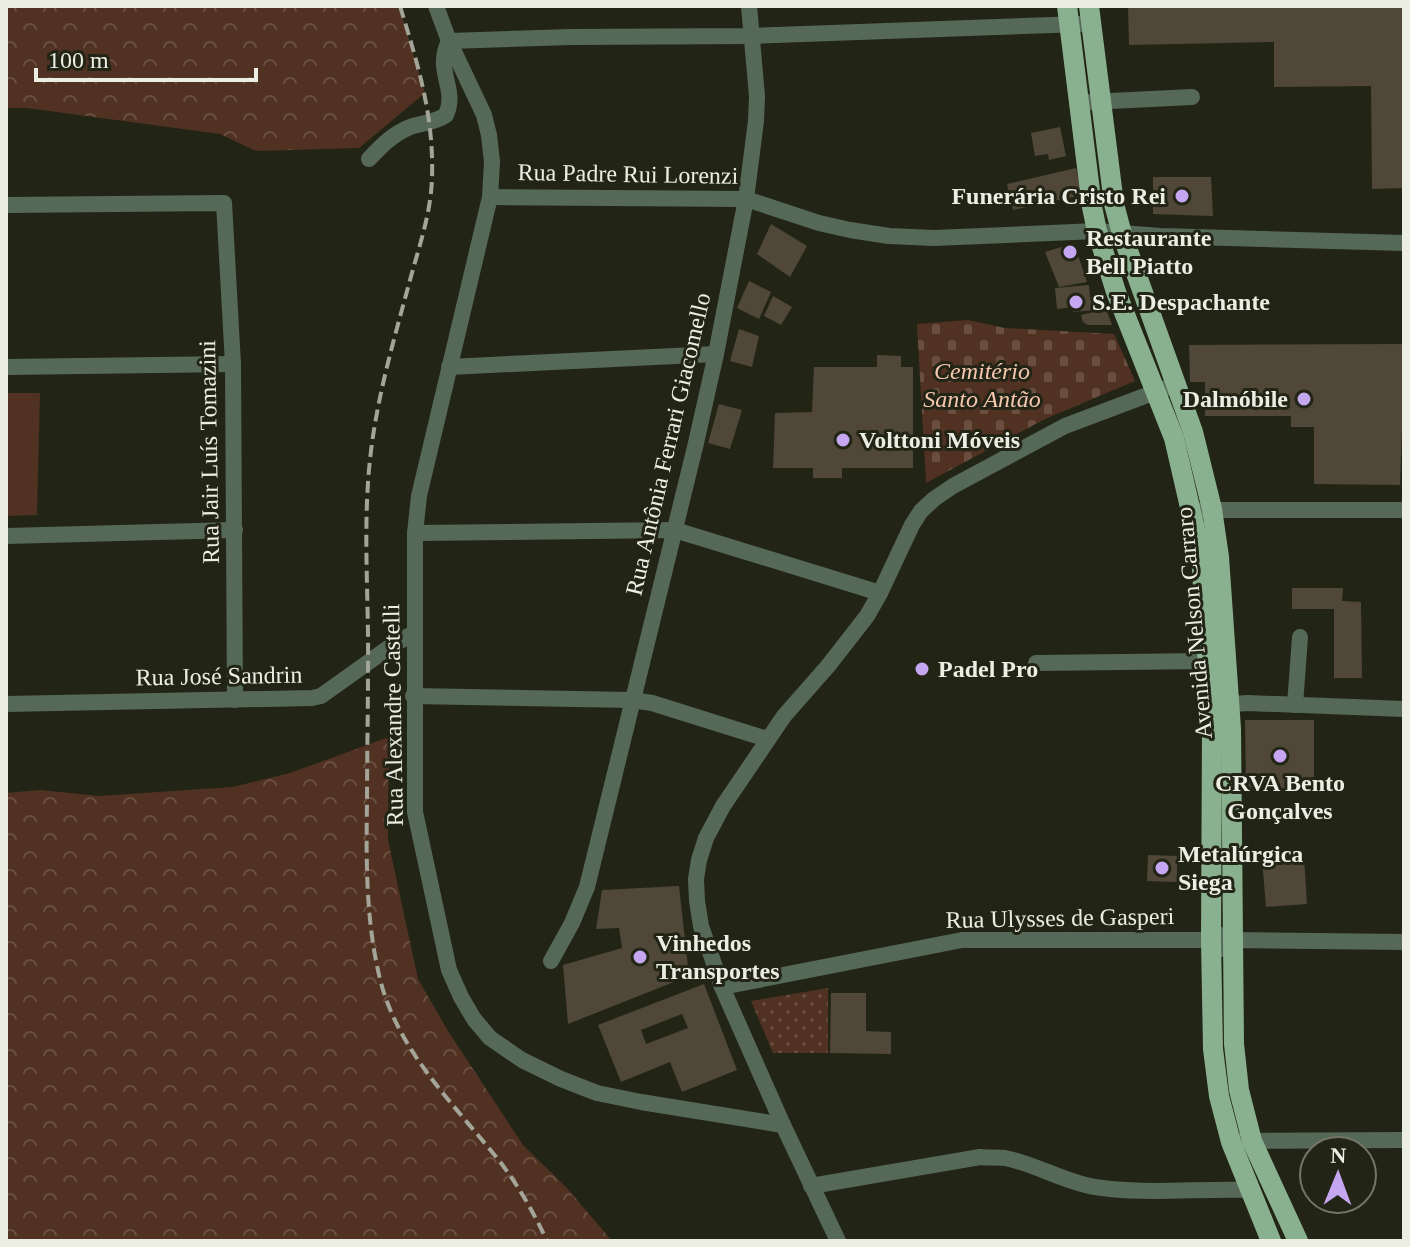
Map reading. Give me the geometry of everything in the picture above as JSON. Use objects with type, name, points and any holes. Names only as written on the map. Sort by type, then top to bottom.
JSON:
[{"type":"main road","name":"Avenida Nelson Carraro","points":[[1090,14],[1092,207],[1097,231],[1116,292],[1145,365],[1157,392],[1184,435]]},
{"type":"main road","name":"Avenida Nelson Carraro","points":[[1068,15],[1122,234],[1177,384],[1184,435],[1202,510],[1219,557],[1208,661],[1220,705]]},
{"type":"main road","name":"Avenida Nelson Carraro","points":[[1215,617],[1239,1090],[1252,1141],[1298,1241]]},
{"type":"main road","name":"Avenida Nelson Carraro","points":[[1222,729],[1211,940],[1213,1049],[1219,1096],[1231,1142],[1271,1241]]},
{"type":"main road","points":[[1251,1190],[1273,1189]]},
{"type":"street","name":"Rua Alexandre Castelli","points":[[436,6],[484,115],[492,162],[490,197],[419,496],[415,533],[415,812],[449,970],[467,1008],[490,1038],[522,1060],[561,1079],[597,1093],[783,1125]]},
{"type":"street","name":"Rua Antônia Ferrari Giacomello","points":[[551,961],[587,887],[716,354],[746,199],[756,121],[757,96],[749,6]]},
{"type":"street","points":[[369,159],[400,131],[437,121],[446,115],[450,101],[442,57],[449,41],[751,36],[1090,14]]},
{"type":"street","points":[[1090,102],[1192,97]]},
{"type":"street","name":"Rua Padre Rui Lorenzi","points":[[490,197],[746,199],[819,223],[889,236],[948,238],[1097,231],[1404,243]]},
{"type":"street","name":"Rua Jair Luís Tomazini","points":[[6,205],[224,203],[233,364],[235,700]]},
{"type":"street","points":[[449,367],[716,354]]},
{"type":"street","points":[[6,367],[233,364]]},
{"type":"street","points":[[838,1241],[722,987],[701,926],[696,879],[706,838],[767,739],[867,616],[921,511],[965,479],[1065,426],[1177,384]]},
{"type":"street","points":[[1202,510],[1404,510]]},
{"type":"street","points":[[6,536],[235,530]]},
{"type":"street","points":[[415,533],[675,530],[880,593]]},
{"type":"street","name":"Rua José Sandrin","points":[[6,704],[312,698],[321,696],[414,633]]},
{"type":"street","points":[[1295,705],[1300,637]]},
{"type":"street","points":[[1036,663],[1208,661]]},
{"type":"street","points":[[413,696],[632,700],[652,703],[767,739]]},
{"type":"street","points":[[1220,705],[1248,703],[1404,709]]},
{"type":"street","name":"Rua Ulysses de Gasperi","points":[[722,987],[962,940],[1211,940],[1225,932],[1233,940],[1404,942]]},
{"type":"street","points":[[1231,1142],[1404,1140]]},
{"type":"street","points":[[811,1186],[980,1157],[1005,1158],[1092,1187],[1135,1191],[1251,1190]]},
{"type":"green space","points":[[6,6],[399,6],[425,93],[359,148],[256,151],[220,134],[27,108],[6,108]]},
{"type":"green space","name":"Cemitério Santo Antão","points":[[968,320],[1005,328],[1114,334],[1135,381],[1045,419],[926,483],[917,324]]},
{"type":"green space","points":[[6,393],[40,393],[37,515],[6,516]]},
{"type":"green space","points":[[389,737],[388,840],[418,979],[448,1031],[523,1145],[566,1187],[612,1241],[6,1241],[6,793],[40,790],[99,796],[233,787],[290,773]]},
{"type":"green space","points":[[828,988],[828,1053],[773,1053],[751,1001]]},
{"type":"building","points":[[1128,6],[1404,6],[1404,188],[1372,189],[1371,86],[1274,87],[1274,42],[1129,45]]},
{"type":"building","points":[[1060,127],[1066,156],[1049,160],[1048,154],[1035,156],[1031,133]]},
{"type":"building","points":[[1076,168],[1082,195],[1013,210],[1007,184]]},
{"type":"building","name":"Funerária Cristo Rei","points":[[1153,177],[1211,177],[1213,216],[1153,214]]},
{"type":"building","points":[[771,224],[807,246],[790,277],[757,254]]},
{"type":"building","points":[[1074,243],[1087,282],[1059,287],[1045,252]]},
{"type":"building","points":[[749,281],[771,292],[759,319],[737,308]]},
{"type":"building","name":"S.E. Despachante","points":[[1089,285],[1090,297],[1096,296],[1097,310],[1073,312],[1073,307],[1057,309],[1055,288]]},
{"type":"building","points":[[773,296],[792,307],[781,325],[764,316]]},
{"type":"building","points":[[1106,309],[1112,325],[1088,325],[1083,322],[1081,315]]},
{"type":"building","points":[[739,329],[759,336],[752,367],[730,361]]},
{"type":"building","name":"Dalmóbile","points":[[1404,344],[1400,485],[1314,484],[1314,427],[1291,427],[1291,416],[1205,416],[1205,382],[1190,382],[1189,345]]},
{"type":"building","name":"Volttoni Móveis","points":[[877,355],[901,356],[901,367],[913,367],[913,468],[842,468],[842,478],[813,478],[813,468],[773,468],[775,413],[812,412],[814,367],[877,367]]},
{"type":"building","points":[[719,404],[742,410],[730,449],[708,443]]},
{"type":"building","points":[[1292,588],[1343,588],[1342,601],[1361,602],[1362,678],[1334,678],[1334,609],[1292,609]]},
{"type":"building","name":"CRVA Bento Gonçalves","points":[[1245,720],[1314,720],[1314,791],[1246,791]]},
{"type":"building","name":"Metalúrgica Siega","points":[[1148,855],[1177,856],[1177,882],[1147,881]]},
{"type":"building","points":[[1304,856],[1307,904],[1266,907],[1262,859]]},
{"type":"building","name":"Vinhedos Transportes","points":[[679,886],[689,976],[568,1024],[563,965],[622,948],[619,928],[596,929],[602,890]]},
{"type":"building","points":[[704,984],[737,1070],[682,1092],[670,1062],[621,1082],[598,1025]],"holes":[[[682,1014],[688,1028],[646,1044],[641,1030]]]},
{"type":"building","points":[[831,993],[866,993],[866,1031],[891,1032],[891,1054],[830,1053]]},
{"type":"railway","points":[[400,6],[428,111],[432,178],[424,230],[382,386],[368,478],[367,848],[372,936],[380,979],[400,1030],[430,1077],[508,1172],[547,1241]]},
{"type":"place","name":"Funerária Cristo Rei","points":[[1182,196]]},
{"type":"place","name":"Restaurante Bell Piatto","points":[[1070,252]]},
{"type":"place","name":"S.E. Despachante","points":[[1076,302]]},
{"type":"place","name":"Dalmóbile","points":[[1304,399]]},
{"type":"place","name":"Volttoni Móveis","points":[[843,440]]},
{"type":"place","name":"Padel Pro","points":[[922,669]]},
{"type":"place","name":"CRVA Bento Gonçalves","points":[[1280,756]]},
{"type":"place","name":"Metalúrgica Siega","points":[[1162,868]]},
{"type":"place","name":"Vinhedos Transportes","points":[[640,957]]}]
